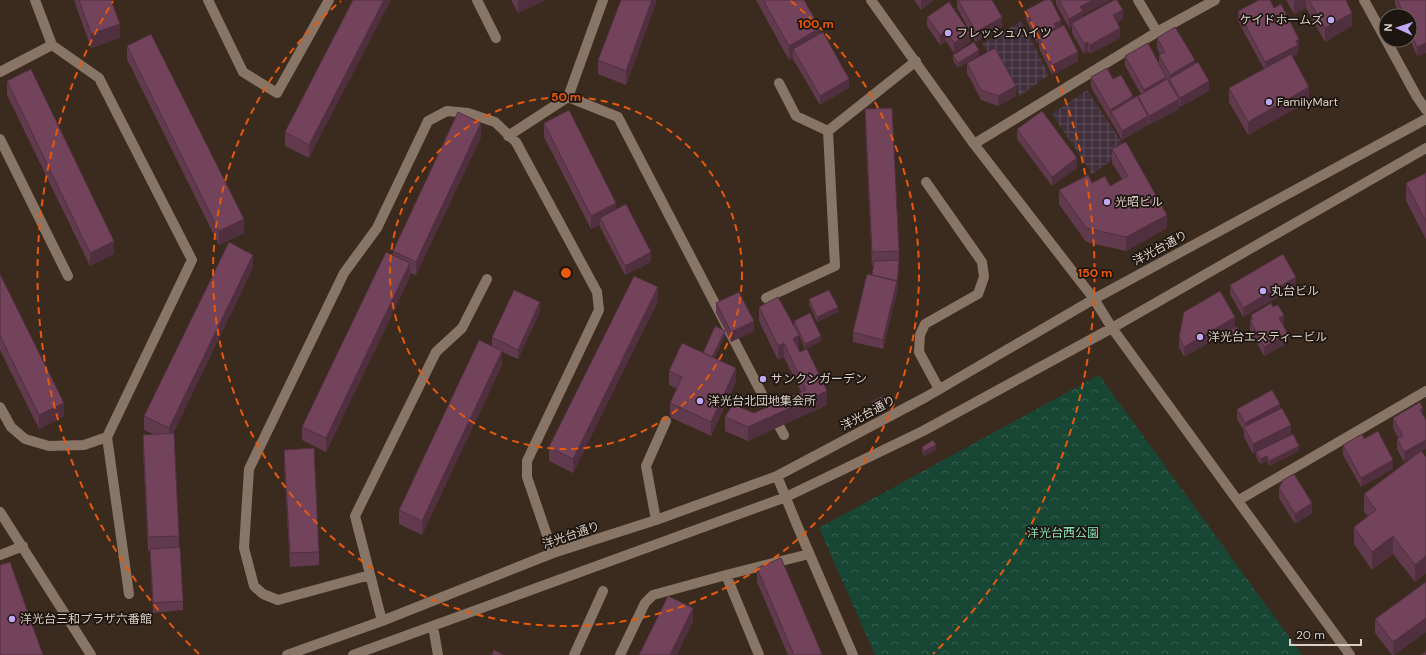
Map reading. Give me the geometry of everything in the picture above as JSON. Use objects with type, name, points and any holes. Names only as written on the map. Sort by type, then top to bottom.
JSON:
[{"type":"street","points":[[35,0],[52,45],[99,78],[192,260],[107,437],[129,594]]},
{"type":"street","points":[[208,0],[242,72],[277,93],[329,0]]},
{"type":"street","points":[[477,0],[496,38]]},
{"type":"street","points":[[508,136],[568,97],[603,0]]},
{"type":"street","points":[[871,0],[974,144],[1094,299],[1112,328],[1239,500],[1350,655]]},
{"type":"street","points":[[1138,0],[1157,32]]},
{"type":"street","points":[[974,144],[1157,32],[1215,0]]},
{"type":"street","points":[[1364,0],[1378,25]]},
{"type":"street","points":[[0,72],[52,45]]},
{"type":"street","points":[[1390,48],[1417,97],[1426,110]]},
{"type":"street","points":[[828,131],[916,61]]},
{"type":"street","points":[[779,83],[796,116],[828,131]]},
{"type":"street","points":[[568,97],[618,117],[763,396]]},
{"type":"street","points":[[370,575],[278,600],[263,594],[254,586],[244,548],[249,470],[344,273],[377,228],[428,121],[447,111],[468,112],[495,122],[516,142],[597,292],[599,310],[527,461],[527,477],[553,554]]},
{"type":"street","name":"洋光台通り","points":[[287,655],[382,621],[553,554],[656,520],[777,476],[939,390],[1094,299],[1426,119]]},
{"type":"street","points":[[766,298],[836,266],[828,131]]},
{"type":"street","points":[[0,139],[68,276]]},
{"type":"street","points":[[353,655],[786,497],[923,431],[1112,328],[1426,148]]},
{"type":"street","points":[[926,182],[982,262],[984,277],[978,294],[925,324],[920,335],[919,352],[939,390]]},
{"type":"street","points":[[382,621],[355,516],[436,352],[462,328],[487,279]]},
{"type":"street","points":[[1239,500],[1426,391]]},
{"type":"street","points":[[0,407],[11,427],[25,440],[49,446],[84,445],[107,437]]},
{"type":"street","points":[[772,413],[784,435]]},
{"type":"street","points":[[656,520],[646,466],[666,421]]},
{"type":"street","points":[[777,476],[853,655]]},
{"type":"street","points":[[0,512],[91,655]]},
{"type":"street","points":[[0,554],[22,546]]},
{"type":"street","points":[[620,655],[645,603],[653,595],[809,554]]},
{"type":"street","points":[[726,575],[759,655]]},
{"type":"street","points":[[574,655],[603,591]]},
{"type":"street","points":[[433,626],[438,655]]},
{"type":"shaded area","points":[[1022,21],[1049,75],[1020,96],[996,54],[990,57],[982,44]]},
{"type":"shaded area","points":[[1087,90],[1127,150],[1092,174],[1052,114]]},
{"type":"green space","name":"洋光台西公園","points":[[1099,375],[1302,655],[875,655],[819,528]]},
{"type":"building","points":[[79,0],[111,0],[120,24],[91,34]]},
{"type":"building","points":[[353,0],[384,0],[309,145],[285,132]]},
{"type":"building","points":[[621,0],[652,0],[626,71],[598,60]]},
{"type":"building","points":[[763,0],[804,0],[820,28],[789,46]]},
{"type":"building","points":[[958,0],[992,0],[1002,17],[976,32]]},
{"type":"building","points":[[1045,0],[1051,0],[1061,20],[1054,24],[1056,27],[1049,31],[1047,27],[1037,33],[1026,10]]},
{"type":"building","points":[[1059,0],[1093,0],[1080,7],[1083,11],[1069,19]]},
{"type":"building","points":[[1114,0],[1117,0],[1123,10],[1113,15],[1120,28],[1090,45],[1088,42],[1084,44],[1072,23]]},
{"type":"building","points":[[1259,0],[1270,0],[1274,8],[1281,4],[1299,39],[1296,41],[1298,45],[1265,62],[1238,11]]},
{"type":"building","points":[[1309,0],[1346,0],[1352,13],[1325,28]]},
{"type":"building","points":[[1398,0],[1426,0],[1426,43],[1418,47],[1418,8],[1401,8]]},
{"type":"building","points":[[949,2],[970,33],[954,43],[946,31],[940,35],[927,17]]},
{"type":"building","points":[[1064,25],[1078,52],[1052,65],[1039,38]]},
{"type":"building","points":[[1175,27],[1195,60],[1170,75],[1159,55],[1165,52],[1157,38]]},
{"type":"building","points":[[823,32],[849,79],[820,96],[793,49]]},
{"type":"building","points":[[151,34],[244,219],[219,231],[127,46]]},
{"type":"building","points":[[974,42],[979,50],[958,63],[953,55]]},
{"type":"building","points":[[1148,43],[1166,77],[1144,90],[1125,56]]},
{"type":"building","points":[[995,48],[1016,86],[998,96],[981,90],[967,63]]},
{"type":"building","name":"FamilyMart","points":[[1291,54],[1309,87],[1248,122],[1229,88]]},
{"type":"building","points":[[1198,62],[1209,81],[1180,98],[1169,79]]},
{"type":"building","points":[[1107,68],[1113,79],[1121,75],[1133,96],[1110,110],[1091,77]]},
{"type":"building","points":[[31,69],[114,241],[90,253],[7,81]]},
{"type":"building","points":[[1167,79],[1179,99],[1149,116],[1138,96]]},
{"type":"building","points":[[1137,96],[1148,116],[1122,131],[1111,112]]},
{"type":"building","points":[[892,108],[899,251],[872,252],[865,109]]},
{"type":"building","points":[[569,110],[616,203],[591,216],[544,123]]},
{"type":"building","points":[[1042,111],[1077,158],[1052,177],[1017,129]]},
{"type":"building","points":[[458,112],[481,123],[416,262],[393,251]]},
{"type":"building","name":"光昭ビル","points":[[1126,142],[1167,215],[1126,237],[1086,228],[1059,190],[1088,175],[1092,183],[1105,176],[1110,186],[1128,176],[1112,149]]},
{"type":"building","points":[[1426,173],[1426,222],[1406,183]]},
{"type":"building","points":[[626,204],[651,252],[625,266],[600,218]]},
{"type":"building","points":[[229,242],[253,255],[169,428],[144,416]]},
{"type":"building","points":[[386,252],[410,263],[326,438],[302,427]]},
{"type":"building","name":"丸台ビル","points":[[1283,254],[1296,277],[1243,308],[1230,285]]},
{"type":"building","points":[[899,260],[897,286],[897,281],[872,275],[874,261]]},
{"type":"building","points":[[0,274],[64,403],[39,415],[0,336]]},
{"type":"building","points":[[867,274],[897,281],[883,340],[853,332]]},
{"type":"building","points":[[634,276],[658,287],[573,459],[549,447]]},
{"type":"building","points":[[514,290],[540,302],[518,350],[492,337]]},
{"type":"building","points":[[829,290],[838,307],[817,317],[809,299]]},
{"type":"building","name":"洋光台エスティービル","points":[[1220,291],[1235,317],[1184,347],[1179,337],[1184,312]]},
{"type":"building","points":[[739,292],[754,321],[731,332],[716,303]]},
{"type":"building","points":[[778,297],[799,335],[793,339],[800,352],[807,349],[827,391],[748,427],[725,417],[733,404],[754,413],[806,390],[784,343],[778,346],[759,307]]},
{"type":"building","points":[[1271,303],[1273,307],[1278,305],[1284,315],[1279,318],[1288,334],[1264,347],[1250,320],[1253,319],[1251,315]]},
{"type":"building","points":[[810,313],[821,336],[805,344],[794,321]]},
{"type":"building","points":[[715,326],[725,331],[712,357],[703,353]]},
{"type":"building","points":[[1237,327],[1240,333],[1228,339],[1225,333]]},
{"type":"building","points":[[479,340],[502,351],[422,521],[399,510]]},
{"type":"building","points":[[682,343],[736,368],[711,422],[670,403],[682,377],[669,371]]},
{"type":"building","points":[[1272,390],[1280,404],[1245,423],[1237,409]]},
{"type":"building","points":[[883,396],[885,401],[873,407],[871,402]]},
{"type":"building","points":[[1420,402],[1423,408],[1420,410],[1426,420],[1426,440],[1404,452],[1397,439],[1403,436],[1393,418]]},
{"type":"building","points":[[1282,408],[1291,425],[1253,444],[1244,427]]},
{"type":"building","points":[[1378,431],[1393,460],[1361,478],[1343,445],[1362,434],[1364,439]]},
{"type":"building","points":[[174,433],[179,536],[148,537],[143,435]]},
{"type":"building","points":[[1293,434],[1299,446],[1269,461],[1267,456],[1260,459],[1256,452]]},
{"type":"building","points":[[933,440],[936,445],[924,451],[922,447]]},
{"type":"building","points":[[314,448],[319,552],[290,553],[284,450]]},
{"type":"building","points":[[1421,451],[1426,457],[1426,556],[1415,565],[1393,536],[1372,552],[1354,527],[1376,510],[1364,494]]},
{"type":"building","points":[[1294,474],[1312,503],[1295,514],[1279,488],[1283,480]]},
{"type":"building","points":[[180,547],[183,601],[153,603],[150,549]]},
{"type":"building","points":[[781,558],[822,654],[794,655],[757,568]]},
{"type":"building","name":"洋光台三和プラザ六番館","points":[[10,562],[43,655],[0,655],[0,565]]},
{"type":"building","points":[[1426,582],[1426,618],[1393,642],[1375,619]]},
{"type":"building","points":[[668,596],[693,608],[670,655],[639,655]]},
{"type":"building","points":[[494,650],[504,655],[492,655]]},
{"type":"place","name":"ケイドホームズ","points":[[1331,20]]},
{"type":"place","name":"フレッシュハイツ","points":[[948,33]]},
{"type":"place","name":"FamilyMart","points":[[1269,102]]},
{"type":"place","name":"光昭ビル","points":[[1107,202]]},
{"type":"place","name":"丸台ビル","points":[[1263,291]]},
{"type":"place","name":"洋光台エスティービル","points":[[1200,337]]},
{"type":"place","name":"サンクンガーデン","points":[[763,379]]},
{"type":"place","name":"洋光台北団地集会所","points":[[700,401]]},
{"type":"place","name":"洋光台三和プラザ六番館","points":[[12,619]]}]
